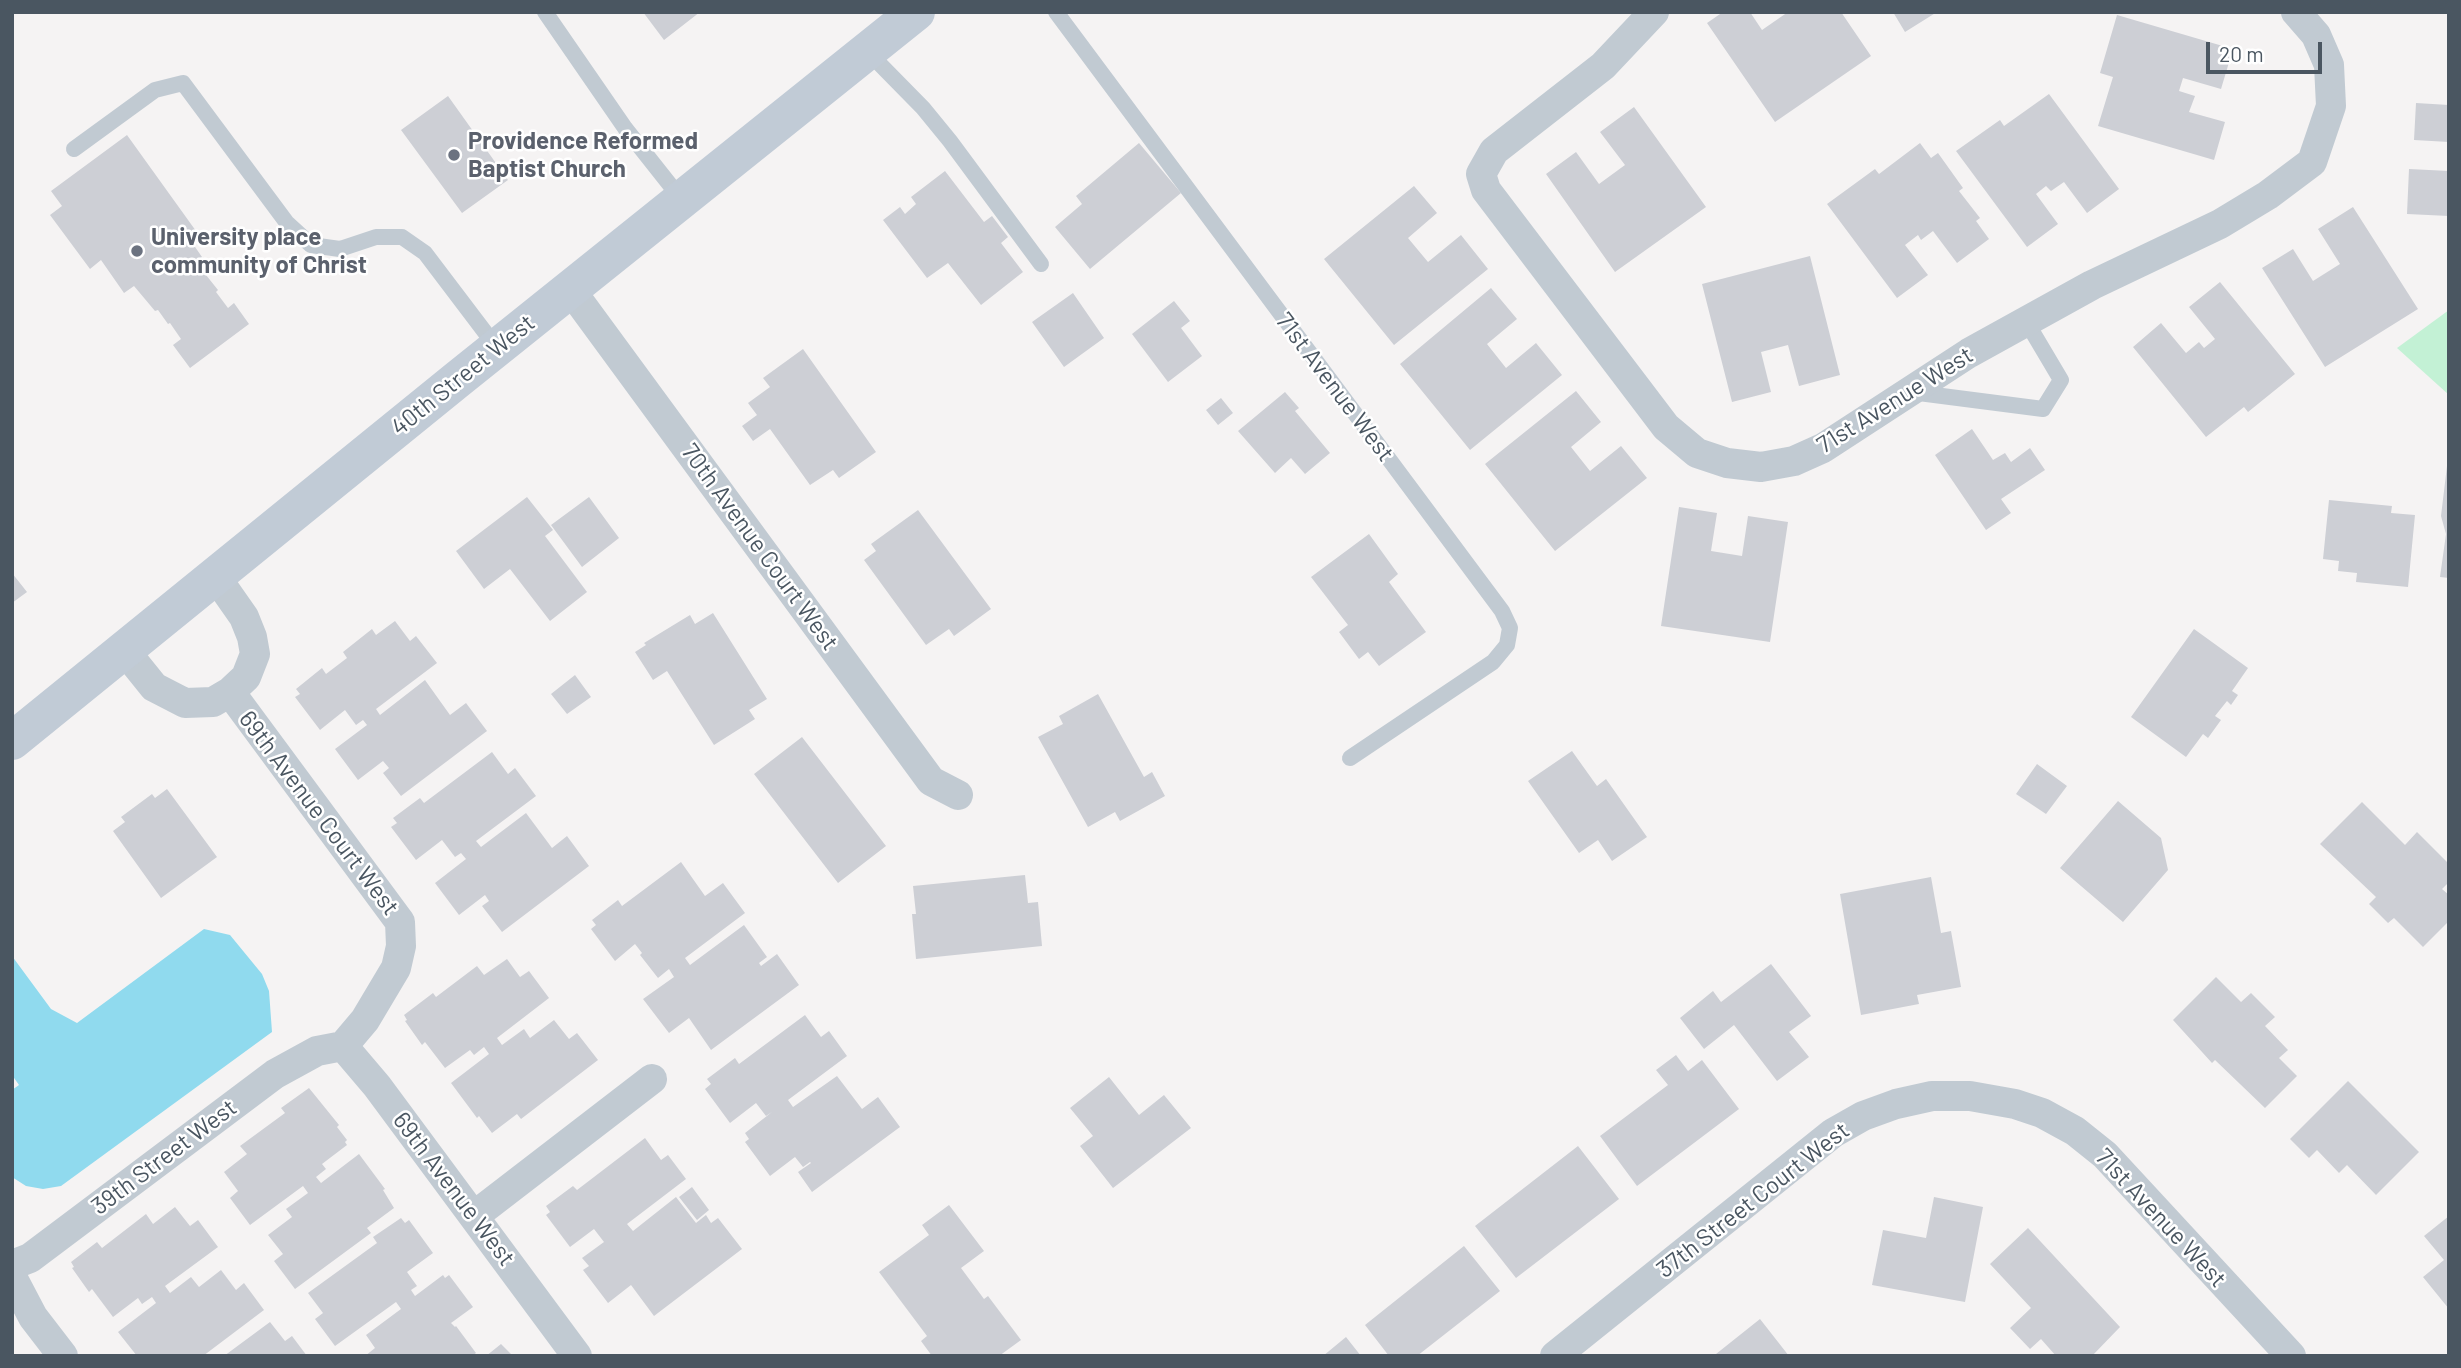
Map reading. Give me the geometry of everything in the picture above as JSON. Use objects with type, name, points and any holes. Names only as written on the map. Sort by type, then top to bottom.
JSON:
[{"type":"main road","name":"40th Street West","points":[[12,741],[916,12]]},
{"type":"street","name":"71st Avenue West","points":[[1654,12],[1603,66],[1493,150],[1481,174],[1486,190],[1666,427],[1696,453],[1727,463],[1760,467],[1794,461],[1823,448],[1969,353],[2092,285],[2220,224],[2268,195],[2312,162],[2331,106],[2329,65],[2316,35],[2296,12]]},
{"type":"street","name":"70th Avenue Court West","points":[[570,289],[931,781],[958,795]]},
{"type":"street","name":"69th Avenue Court West","points":[[125,650],[154,687],[185,703],[213,702],[230,692],[246,677],[255,654],[244,617],[216,577]]},
{"type":"street","name":"69th Avenue Court West","points":[[230,692],[400,922],[401,946],[396,968],[365,1020],[330,1048]]},
{"type":"street","name":"69th Avenue West","points":[[330,1048],[377,1086],[577,1356]]},
{"type":"street","name":"39th Street West","points":[[12,1265],[30,1258],[275,1074],[330,1048]]},
{"type":"street","points":[[474,1216],[652,1079]]},
{"type":"street","name":"37th Street Court West","points":[[1555,1356],[1833,1133],[1853,1121],[1896,1104],[1933,1096],[1970,1096],[2015,1104]]},
{"type":"street","name":"71st Avenue West","points":[[2015,1104],[2042,1113],[2075,1131],[2105,1155],[2291,1356]]},
{"type":"street","points":[[12,1277],[33,1317],[63,1356]]},
{"type":"lane","points":[[545,12],[625,128],[682,200]]},
{"type":"lane","name":"71st Avenue West","points":[[1056,12],[1502,611],[1510,628],[1507,645],[1493,662],[1350,758]]},
{"type":"lane","points":[[867,51],[923,108],[1041,264]]},
{"type":"lane","points":[[74,149],[155,90],[183,83],[287,223],[312,246],[340,250],[376,237],[401,237],[425,253],[497,348]]},
{"type":"lane","points":[[1909,391],[2043,409],[2061,380],[2026,321]]},
{"type":"green space","points":[[2449,310],[2449,395],[2397,348]]},
{"type":"water","points":[[204,929],[230,935],[262,974],[269,991],[272,1032],[61,1186],[43,1189],[26,1186],[12,1177],[12,1090],[19,1085],[12,1075],[12,956],[51,1009],[77,1023]]},
{"type":"building","points":[[643,12],[700,12],[664,40]]},
{"type":"building","points":[[1723,12],[1750,12],[1762,30],[1788,12],[1841,12],[1871,56],[1775,122],[1707,23]]},
{"type":"building","points":[[1893,12],[1937,12],[1905,32]]},
{"type":"building","points":[[2117,15],[2233,49],[2221,89],[2183,78],[2179,91],[2195,96],[2189,112],[2225,122],[2214,160],[2098,126],[2113,77],[2100,73]]},
{"type":"building","points":[[2049,94],[2119,189],[2087,213],[2064,182],[2051,191],[2046,186],[2036,194],[2058,224],[2027,247],[1956,151],[2000,120],[2004,126]]},
{"type":"building","name":"Providence Reformed Baptist Church","points":[[448,96],[508,180],[462,213],[401,130]]},
{"type":"building","points":[[2416,103],[2449,105],[2449,142],[2414,140]]},
{"type":"building","points":[[1634,107],[1706,207],[1615,272],[1546,174],[1576,152],[1599,184],[1625,165],[1600,132]]},
{"type":"building","name":"University place community of Christ","points":[[127,135],[201,238],[193,244],[210,272],[206,275],[218,290],[216,292],[228,308],[234,303],[249,324],[190,368],[173,345],[181,339],[170,323],[168,324],[158,310],[155,311],[134,286],[124,293],[101,260],[90,269],[50,215],[62,206],[51,191]]},
{"type":"building","points":[[1139,143],[1181,193],[1090,269],[1055,227],[1082,204],[1076,196]]},
{"type":"building","points":[[1920,143],[1931,158],[1938,153],[1963,188],[1959,191],[1980,218],[1976,221],[1989,239],[1957,263],[1933,231],[1921,240],[1918,235],[1905,245],[1928,275],[1897,298],[1827,204],[1875,169],[1879,174]]},
{"type":"building","points":[[2409,169],[2449,171],[2449,216],[2407,214]]},
{"type":"building","points":[[945,171],[984,222],[992,216],[1008,237],[1001,243],[1023,272],[981,305],[948,263],[927,278],[883,220],[900,207],[905,214],[916,204],[911,197]]},
{"type":"building","points":[[1414,186],[1437,213],[1408,238],[1428,262],[1461,235],[1488,269],[1394,345],[1324,259]]},
{"type":"building","points":[[2353,207],[2418,309],[2325,367],[2262,268],[2293,249],[2313,281],[2340,264],[2318,229]]},
{"type":"building","points":[[1810,256],[1840,375],[1799,386],[1788,345],[1761,352],[1771,392],[1732,402],[1702,284]]},
{"type":"building","points":[[2220,282],[2295,374],[2248,412],[2244,407],[2206,437],[2133,347],[2161,323],[2186,353],[2199,342],[2204,348],[2215,339],[2189,307]]},
{"type":"building","points":[[1491,288],[1517,319],[1487,344],[1506,368],[1536,343],[1562,375],[1470,450],[1400,364]]},
{"type":"building","points":[[1073,293],[1104,338],[1064,367],[1032,322]]},
{"type":"building","points":[[1174,301],[1190,321],[1181,328],[1202,356],[1168,382],[1132,334]]},
{"type":"building","points":[[803,349],[876,452],[839,478],[833,470],[810,485],[770,429],[753,441],[742,426],[757,415],[748,403],[770,387],[763,378]]},
{"type":"building","points":[[1576,391],[1601,422],[1571,447],[1590,471],[1621,446],[1647,478],[1555,551],[1485,464]]},
{"type":"building","points":[[1285,392],[1299,408],[1295,411],[1330,453],[1305,474],[1291,458],[1275,473],[1238,431]]},
{"type":"building","points":[[1221,398],[1233,413],[1218,425],[1206,410]]},
{"type":"building","points":[[1972,429],[1993,460],[2005,453],[2011,462],[2030,448],[2045,470],[2001,499],[2011,513],[1986,530],[1935,455]]},
{"type":"building","points":[[2447,466],[2449,578],[2440,577],[2446,534],[2441,516]]},
{"type":"building","points":[[527,497],[553,530],[545,536],[587,592],[550,621],[510,569],[484,589],[456,551]]},
{"type":"building","points":[[589,497],[619,538],[582,567],[551,525]]},
{"type":"building","points":[[2329,500],[2392,506],[2391,513],[2415,515],[2408,587],[2356,582],[2357,573],[2338,571],[2339,561],[2323,559]]},
{"type":"building","points":[[1679,507],[1717,513],[1711,551],[1742,556],[1748,516],[1788,522],[1770,642],[1661,626]]},
{"type":"building","points":[[918,510],[991,609],[954,636],[949,629],[926,645],[864,560],[876,551],[871,544]]},
{"type":"building","points":[[1369,534],[1398,574],[1389,582],[1426,632],[1379,666],[1368,652],[1359,659],[1339,632],[1348,625],[1311,577]]},
{"type":"building","points":[[12,573],[27,592],[12,603]]},
{"type":"building","points":[[713,613],[767,699],[749,710],[755,719],[714,745],[667,671],[653,680],[635,652],[646,645],[644,643],[690,615],[695,624]]},
{"type":"building","points":[[395,621],[410,641],[416,636],[437,663],[376,709],[380,715],[425,680],[450,715],[466,703],[487,731],[401,796],[383,773],[389,768],[383,761],[358,780],[335,749],[367,725],[363,720],[356,725],[345,710],[320,730],[295,697],[300,694],[296,689],[322,668],[326,674],[347,658],[343,652],[372,629],[376,635]]},
{"type":"building","points":[[2194,629],[2248,668],[2232,691],[2238,695],[2231,705],[2227,701],[2215,716],[2221,720],[2208,738],[2203,734],[2186,757],[2131,717]]},
{"type":"building","points":[[575,675],[591,697],[567,714],[551,694]]},
{"type":"building","points":[[1098,694],[1144,777],[1152,772],[1165,796],[1120,821],[1115,812],[1088,827],[1038,737],[1063,724],[1059,716]]},
{"type":"building","points":[[802,737],[886,846],[838,883],[754,774]]},
{"type":"building","points":[[1572,751],[1597,786],[1606,779],[1647,837],[1612,861],[1598,840],[1579,853],[1528,781]]},
{"type":"building","points":[[492,752],[508,774],[515,768],[536,796],[476,841],[481,847],[526,813],[552,848],[567,836],[589,866],[502,932],[482,906],[489,901],[485,895],[459,915],[435,883],[466,859],[461,853],[455,857],[442,840],[416,860],[391,827],[397,823],[393,818],[420,798],[424,803]]},
{"type":"building","points":[[2037,764],[2067,786],[2046,814],[2016,794]]},
{"type":"building","points":[[167,789],[217,857],[161,898],[113,831],[125,822],[121,817],[152,794],[155,798]]},
{"type":"building","points":[[2118,801],[2161,838],[2168,870],[2123,922],[2060,868]]},
{"type":"building","points":[[2362,802],[2405,845],[2417,832],[2449,864],[2449,882],[2442,889],[2449,895],[2449,921],[2423,947],[2394,918],[2388,923],[2369,904],[2376,897],[2320,844]]},
{"type":"building","points":[[681,862],[705,896],[723,883],[745,913],[685,958],[690,965],[744,925],[767,957],[759,963],[761,966],[777,954],[799,985],[711,1050],[689,1018],[669,1033],[643,999],[674,977],[669,969],[658,978],[635,944],[615,961],[591,929],[596,925],[592,920],[618,900],[622,906]]},
{"type":"building","points":[[1025,875],[1028,903],[1038,902],[1042,946],[916,959],[912,914],[916,914],[913,886]]},
{"type":"building","points":[[1931,877],[1941,933],[1951,931],[1961,987],[1917,995],[1919,1004],[1861,1015],[1840,894]]},
{"type":"building","points":[[507,959],[520,977],[529,971],[549,998],[497,1038],[502,1045],[524,1029],[530,1038],[554,1020],[569,1039],[577,1033],[598,1060],[521,1119],[517,1114],[492,1133],[451,1083],[489,1054],[484,1047],[474,1055],[470,1050],[445,1068],[425,1042],[422,1045],[405,1021],[407,1020],[404,1015],[433,993],[436,997],[477,966],[484,975]]},
{"type":"building","points":[[1771,964],[1811,1016],[1789,1032],[1809,1057],[1777,1081],[1734,1025],[1704,1049],[1680,1018],[1713,991],[1721,1002]]},
{"type":"building","points":[[2216,977],[2241,1002],[2251,993],[2275,1017],[2265,1026],[2288,1050],[2279,1058],[2297,1076],[2265,1108],[2215,1060],[2212,1063],[2173,1020]]},
{"type":"building","points":[[805,1015],[821,1037],[829,1031],[847,1056],[788,1100],[793,1107],[837,1076],[862,1109],[878,1097],[900,1127],[812,1192],[798,1172],[810,1162],[803,1167],[795,1157],[770,1176],[745,1142],[749,1139],[745,1133],[772,1112],[766,1116],[756,1103],[730,1123],[705,1089],[711,1084],[707,1079],[735,1058],[739,1064]]},
{"type":"building","points":[[1676,1055],[1688,1071],[1702,1060],[1739,1109],[1637,1186],[1600,1136],[1668,1085],[1656,1070]]},
{"type":"building","points":[[1109,1077],[1139,1115],[1164,1095],[1191,1128],[1113,1188],[1080,1146],[1093,1136],[1070,1108]]},
{"type":"building","points":[[2348,1081],[2419,1152],[2376,1195],[2347,1165],[2339,1173],[2317,1150],[2309,1158],[2290,1139]]},
{"type":"building","points":[[309,1088],[339,1125],[337,1127],[347,1140],[347,1145],[322,1164],[326,1169],[316,1177],[321,1183],[359,1154],[385,1189],[383,1190],[394,1208],[367,1228],[371,1233],[295,1289],[274,1261],[283,1254],[268,1235],[292,1217],[286,1209],[308,1193],[303,1186],[250,1225],[230,1198],[238,1191],[224,1172],[247,1154],[240,1146],[285,1113],[281,1108]]},
{"type":"building","points":[[645,1138],[661,1160],[668,1155],[686,1179],[627,1224],[633,1231],[676,1197],[696,1223],[706,1215],[711,1223],[718,1218],[742,1249],[654,1316],[631,1285],[608,1303],[583,1270],[589,1266],[582,1258],[604,1242],[594,1229],[570,1247],[546,1215],[550,1212],[546,1206],[573,1186],[577,1190]]},
{"type":"building","points":[[1578,1146],[1619,1199],[1516,1278],[1475,1226]]},
{"type":"building","points":[[692,1187],[709,1210],[697,1220],[679,1197]]},
{"type":"building","points":[[1934,1197],[1983,1207],[1965,1302],[1872,1285],[1883,1230],[1926,1238]]},
{"type":"building","points":[[949,1205],[984,1251],[961,1268],[984,1299],[988,1296],[1021,1340],[999,1356],[932,1356],[921,1341],[927,1336],[879,1272],[929,1235],[922,1225]]},
{"type":"building","points":[[175,1207],[190,1226],[198,1220],[218,1247],[165,1286],[170,1293],[191,1277],[199,1287],[221,1270],[236,1290],[244,1283],[264,1310],[203,1356],[137,1356],[118,1332],[156,1303],[152,1297],[142,1304],[138,1298],[113,1317],[92,1289],[89,1292],[72,1268],[74,1267],[71,1262],[97,1242],[102,1248],[146,1214],[153,1224]]},
{"type":"building","points":[[2449,1216],[2449,1309],[2423,1277],[2444,1260],[2424,1236]]},
{"type":"building","points":[[401,1218],[405,1223],[409,1220],[433,1253],[407,1272],[417,1286],[411,1290],[415,1296],[443,1275],[445,1278],[449,1275],[473,1307],[451,1323],[476,1353],[472,1356],[365,1356],[375,1348],[366,1335],[401,1309],[396,1302],[335,1346],[315,1319],[323,1313],[308,1293],[377,1243],[373,1237]]},
{"type":"building","points":[[2028,1228],[2120,1327],[2092,1356],[2056,1356],[2041,1339],[2030,1349],[2010,1328],[2031,1308],[1990,1264]]},
{"type":"building","points":[[1464,1246],[1500,1291],[1417,1356],[1389,1356],[1365,1325]]},
{"type":"building","points":[[1760,1319],[1789,1356],[1716,1354]]},
{"type":"building","points":[[270,1322],[285,1341],[292,1336],[307,1356],[224,1356]]},
{"type":"building","points":[[1346,1337],[1361,1356],[1323,1356]]},
{"type":"building","points":[[501,1344],[513,1356],[486,1356]]},
{"type":"place","name":"Providence Reformed Baptist Church","points":[[454,155]]},
{"type":"place","name":"University place community of Christ","points":[[137,251]]}]
